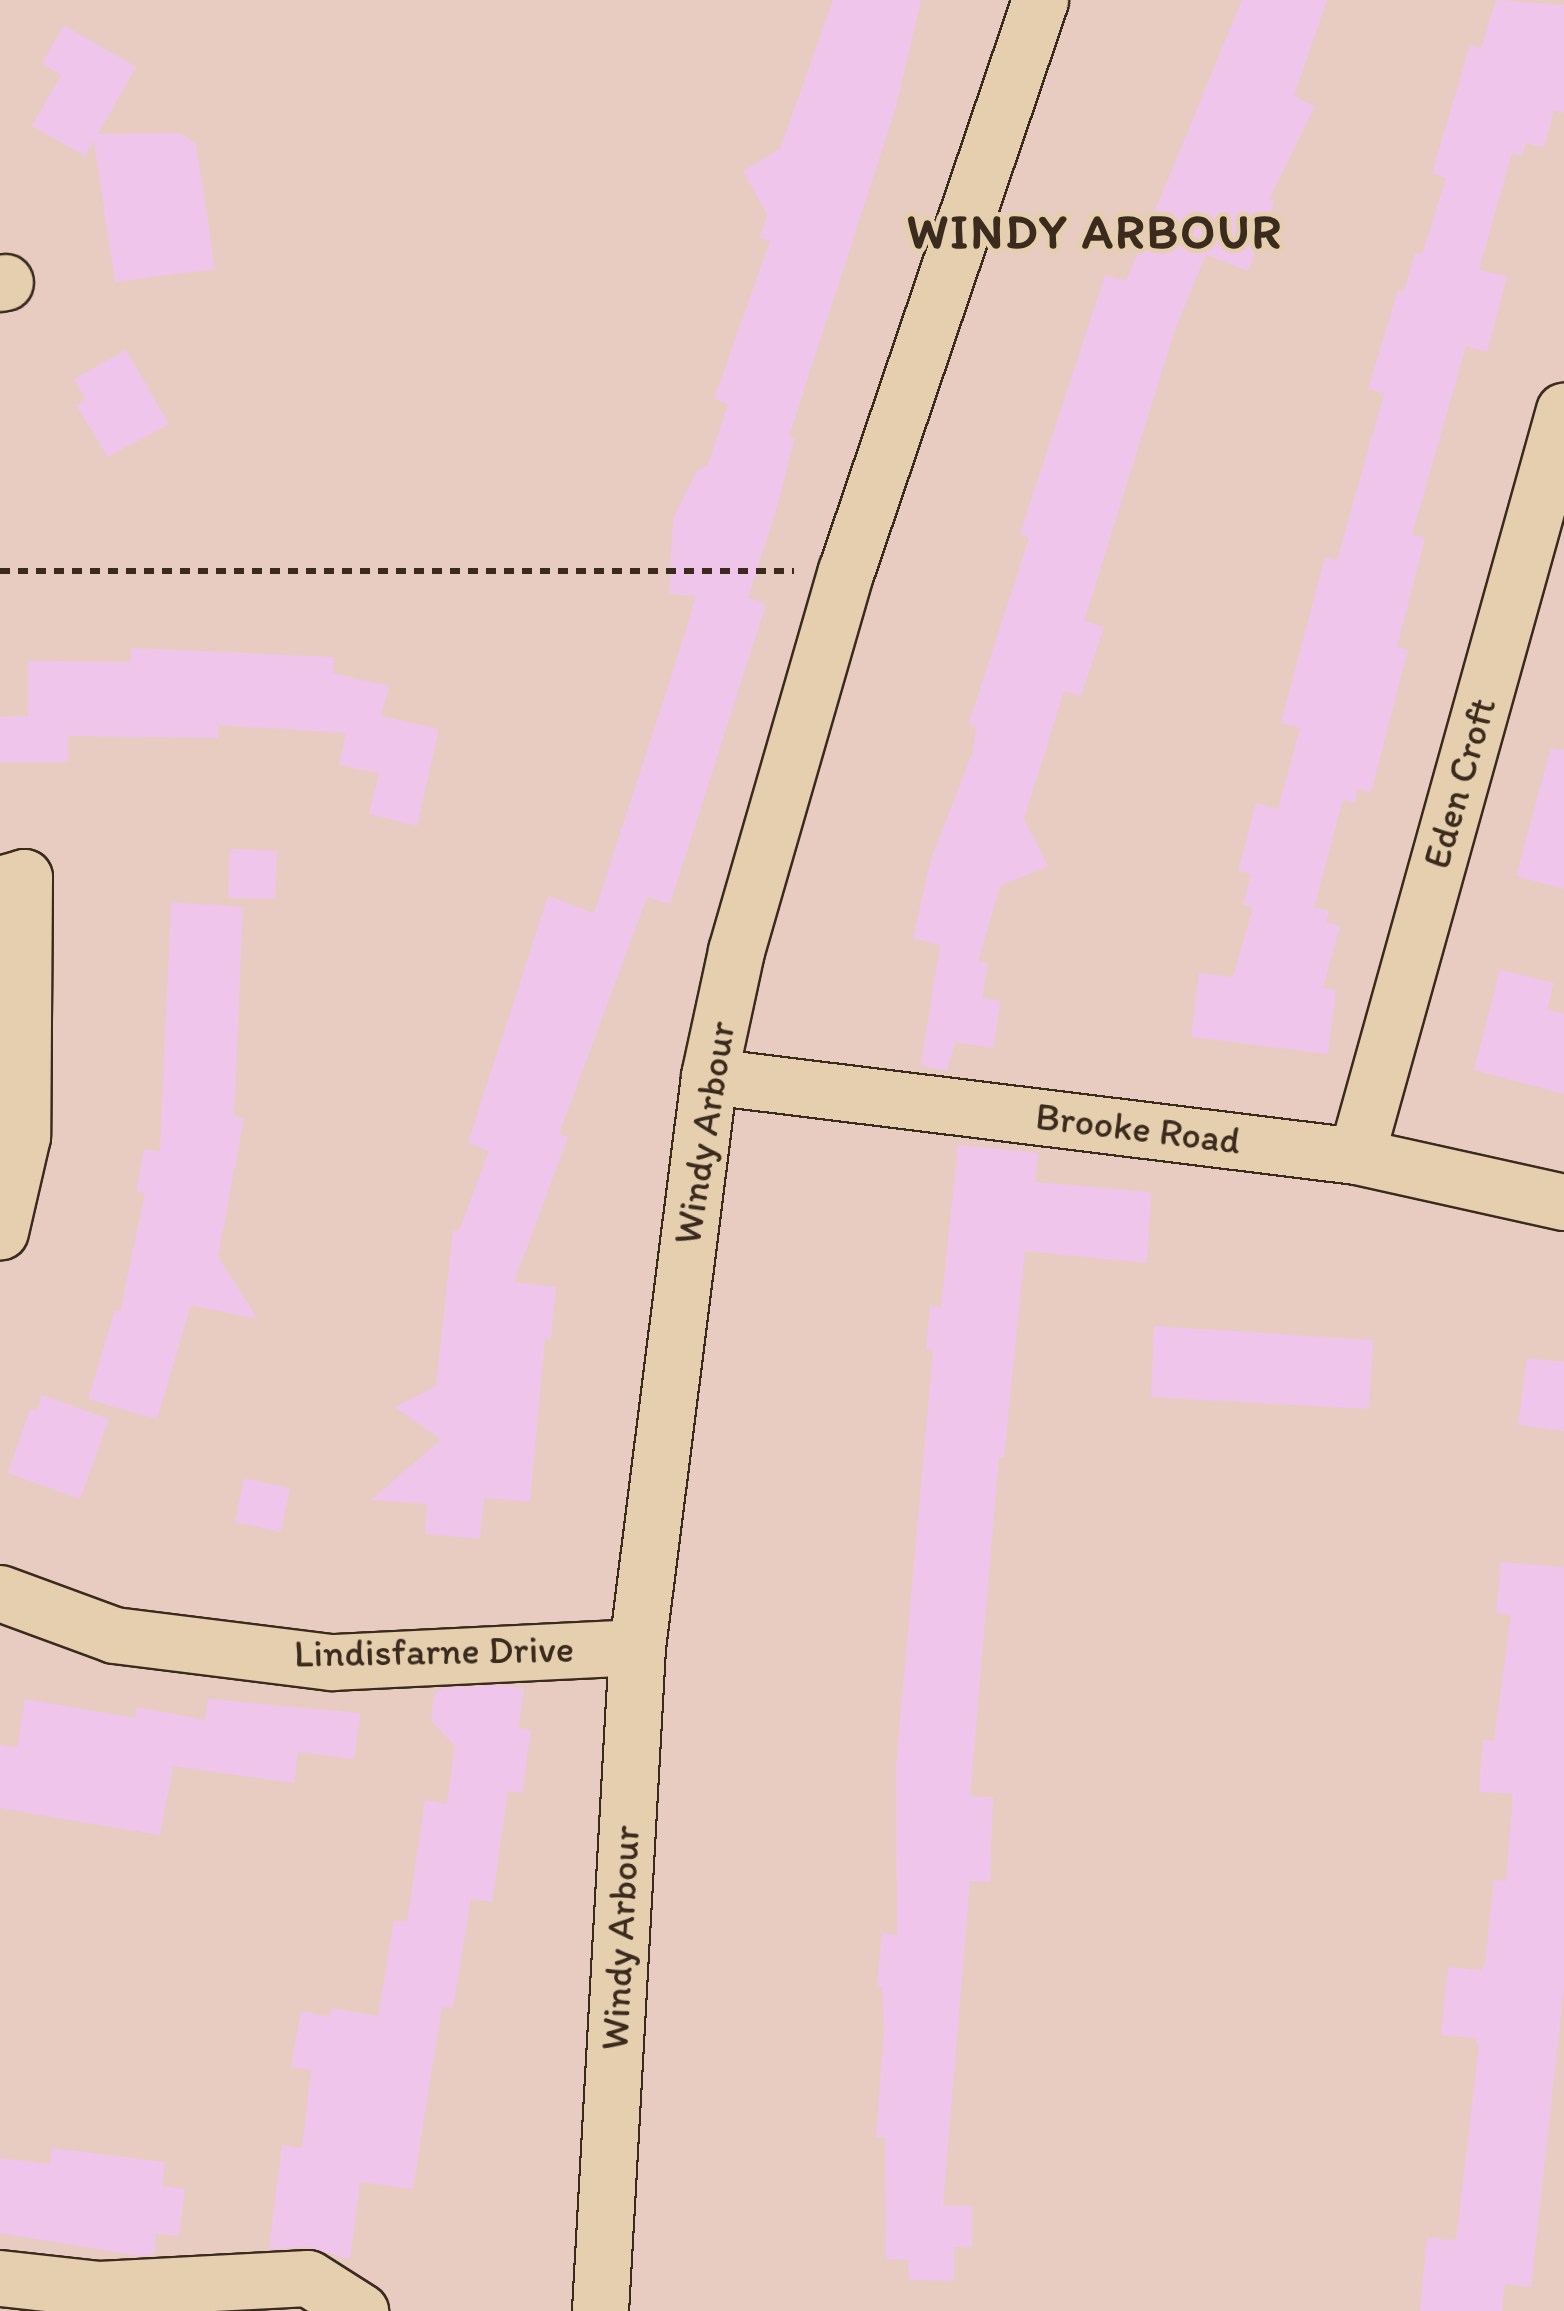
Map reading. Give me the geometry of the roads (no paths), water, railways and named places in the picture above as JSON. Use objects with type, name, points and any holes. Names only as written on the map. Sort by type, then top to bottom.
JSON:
[{"type":"street","name":"Windy Arbour","points":[[600,2311],[637,1648],[709,1076],[736,951],[846,571],[1040,0]]},
{"type":"street","name":"Eden Croft","points":[[1356,1156],[1564,410]]},
{"type":"street","points":[[0,884],[24,877],[22,1136],[0,1231]]},
{"type":"street","name":"Brooke Road","points":[[709,1076],[1356,1156],[1564,1202]]},
{"type":"street","name":"Lindisfarne Drive","points":[[0,1593],[114,1635],[332,1662],[637,1648]]},
{"type":"street","points":[[0,2278],[99,2290],[308,2278],[360,2311]]},
{"type":"district","name":"WINDY ARBOUR","points":[[1095,232]]}]
